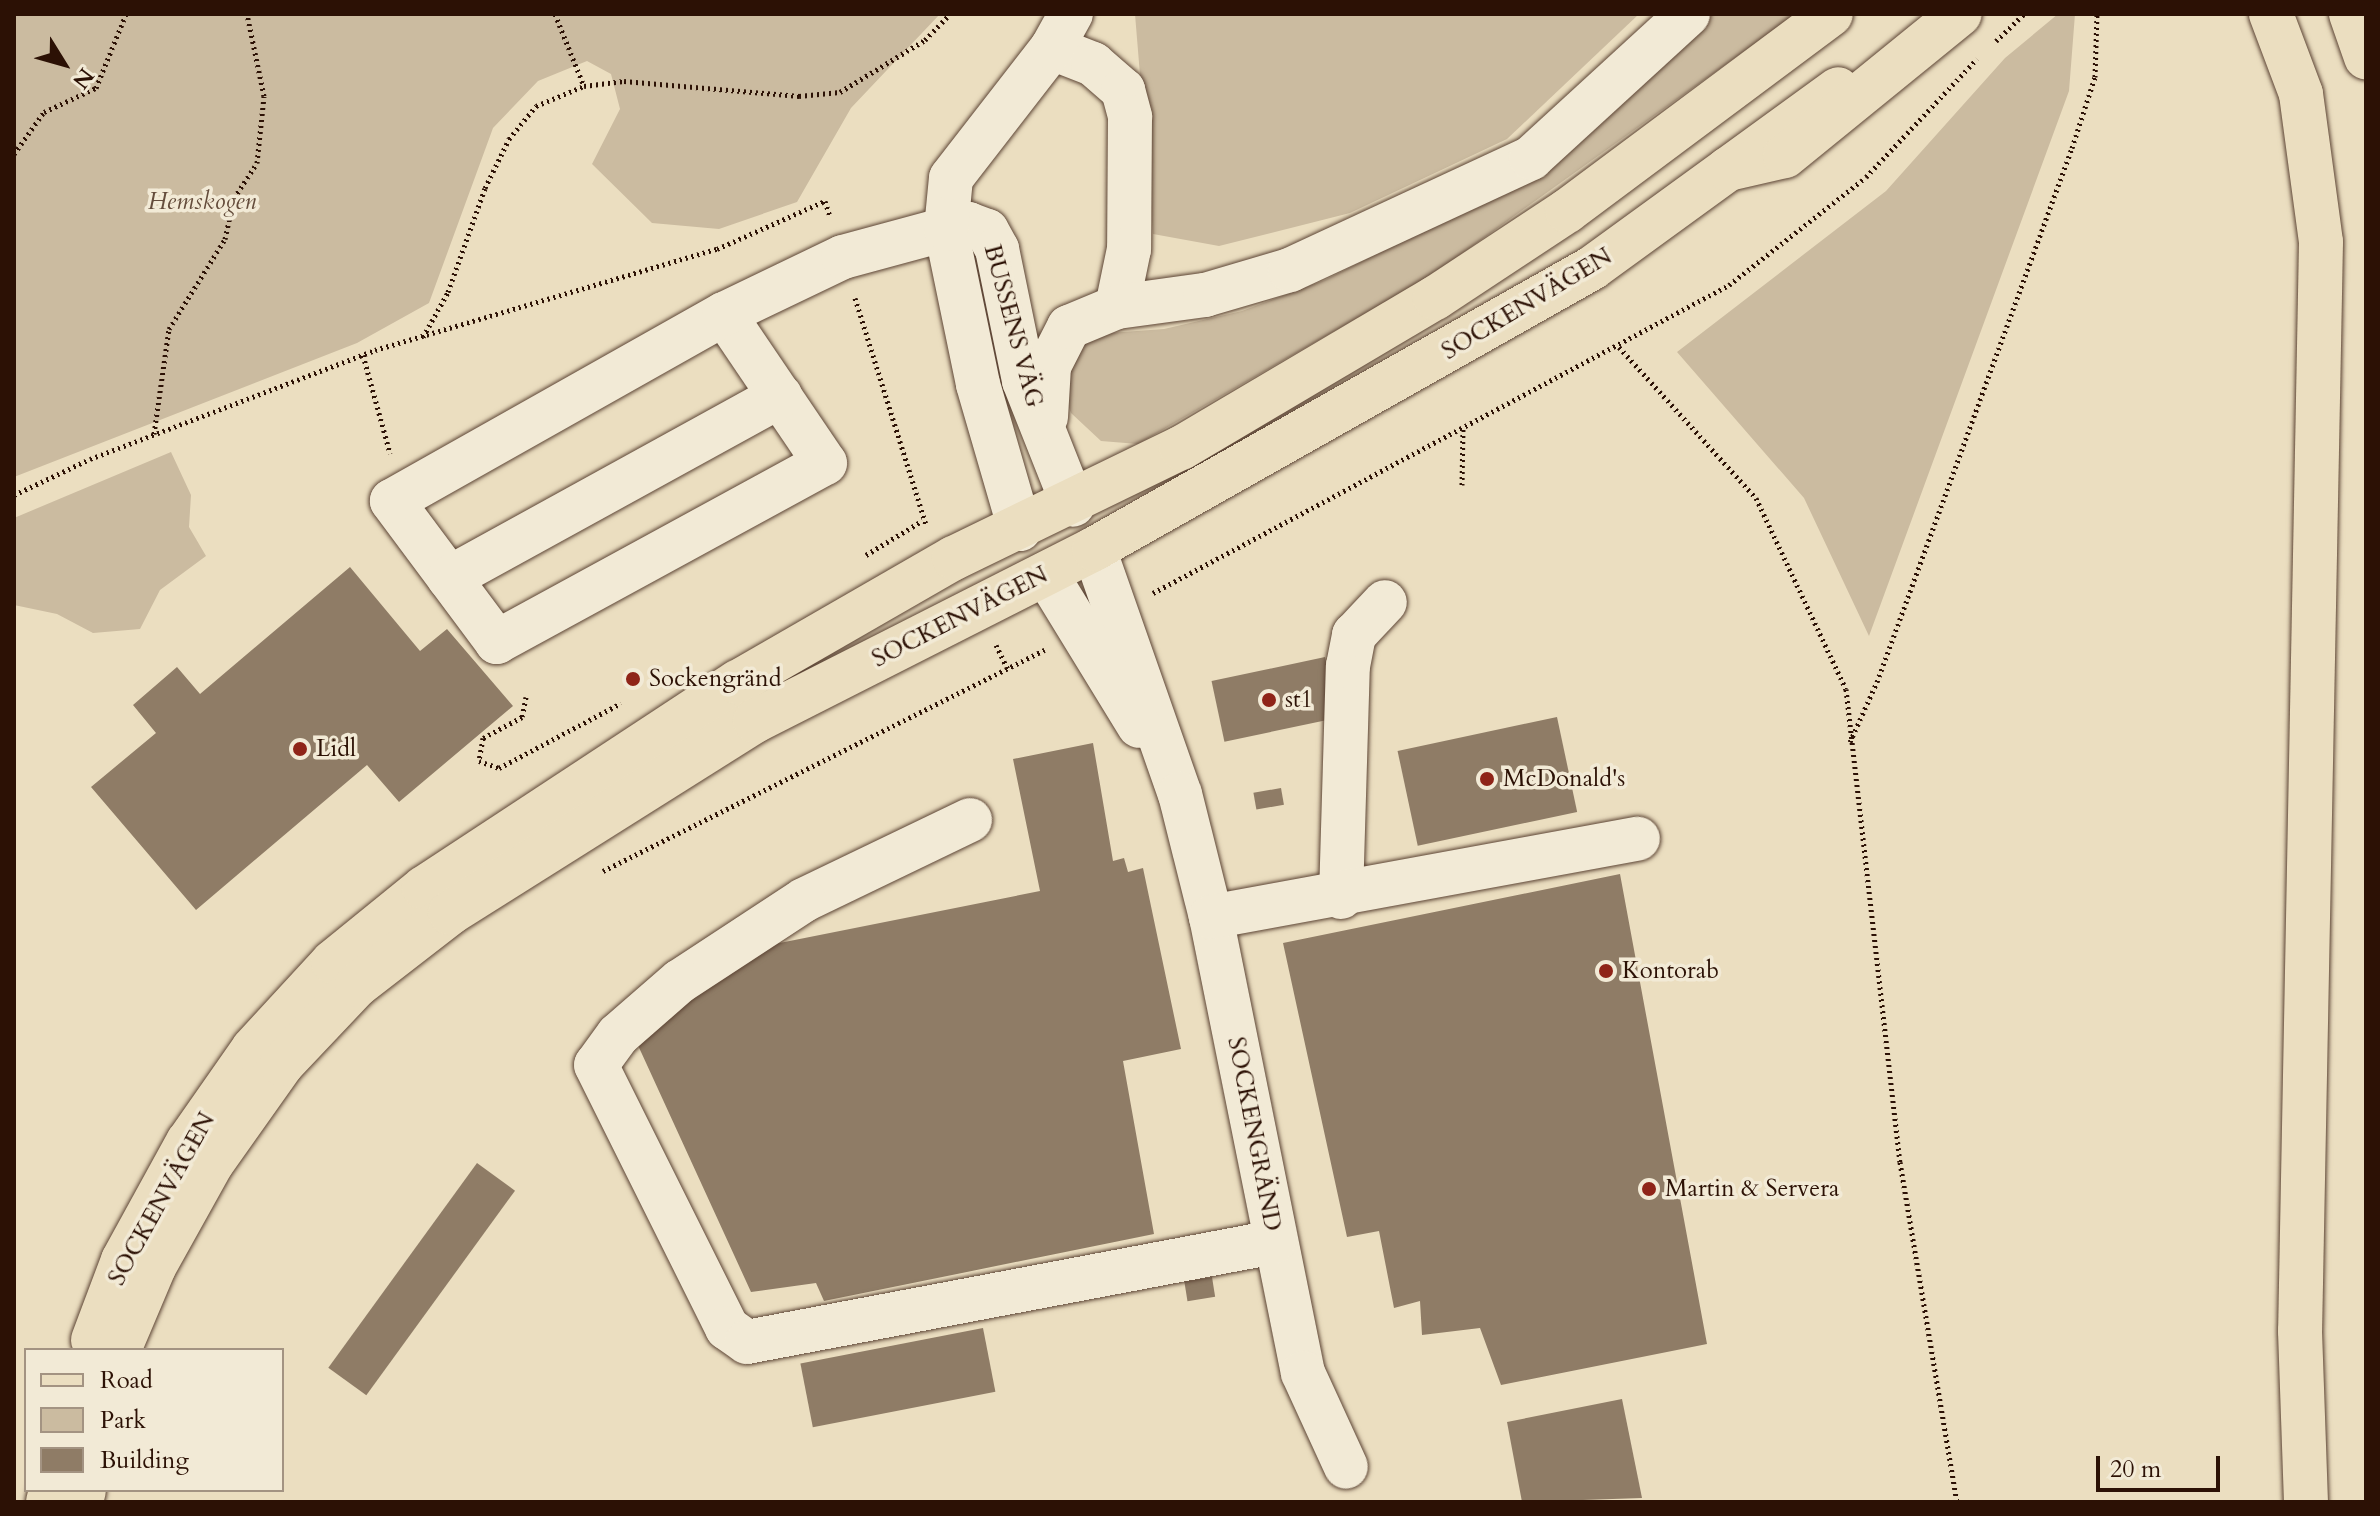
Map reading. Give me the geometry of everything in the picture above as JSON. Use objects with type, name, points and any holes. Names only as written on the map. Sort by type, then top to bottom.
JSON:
[{"type":"main road","name":"SOCKENVÄGEN","points":[[1730,92],[1812,14]]},
{"type":"main road","name":"SOCKENVÄGEN","points":[[90,1348],[123,1260],[188,1142],[253,1049],[333,962],[520,819],[954,558],[1073,505],[1435,298],[1730,92],[1831,14]]},
{"type":"main road","name":"SOCKENVÄGEN","points":[[120,1348],[154,1267],[212,1163],[282,1064],[357,985],[527,861],[755,721],[1094,549],[1592,268],[1932,14]]},
{"type":"main road","points":[[1728,169],[1785,156],[1960,14]]},
{"type":"main road","points":[[2271,14],[2301,94],[2321,242],[2300,1331],[2306,1502]]},
{"type":"main road","points":[[2351,14],[2366,57]]},
{"type":"main road","points":[[1073,505],[1094,549]]},
{"type":"main road","points":[[1020,529],[1046,574]]},
{"type":"street","points":[[1045,439],[1055,345],[1069,327],[1117,307],[1205,295],[1290,270],[1531,158],[1688,14]]},
{"type":"street","points":[[1062,31],[1113,77],[1127,104],[1129,249],[1117,307]]},
{"type":"street","name":"BUSSENS VÄG","points":[[1020,529],[978,384],[946,229],[951,178],[1062,31]]},
{"type":"street","name":"BUSSENS VÄG","points":[[946,229],[968,224],[987,231],[997,249],[1024,381],[1073,505]]},
{"type":"street","points":[[724,314],[825,463],[497,642],[392,501],[724,314],[843,257],[946,229]]},
{"type":"street","points":[[449,578],[780,396]]},
{"type":"street","name":"SOCKENGRÄND","points":[[1094,549],[1120,610],[1180,794],[1211,917],[1274,1242],[1303,1373],[1346,1467]]},
{"type":"street","name":"SOCKENGRÄND","points":[[1046,574],[1180,794]]},
{"type":"street","points":[[1341,897],[1348,666],[1354,635],[1385,602]]},
{"type":"street","points":[[970,820],[791,908],[680,981],[618,1035],[596,1065],[727,1328],[747,1342],[1274,1242]]},
{"type":"street","points":[[1211,917],[1341,897],[1638,839]]},
{"type":"path","points":[[14,154],[44,112],[96,88],[126,14]]},
{"type":"path","points":[[154,434],[169,329],[218,253],[234,198],[257,163],[264,96],[247,14]]},
{"type":"path","points":[[555,14],[584,86]]},
{"type":"path","points":[[423,338],[509,139],[536,106],[584,86],[624,81],[799,96],[840,92],[916,46],[950,14]]},
{"type":"path","points":[[1120,610],[1619,347],[1729,285],[1866,177],[2024,14]]},
{"type":"path","points":[[1849,743],[1877,682],[2072,148],[2095,77],[2101,38],[2097,14]]},
{"type":"path","points":[[14,495],[154,434],[363,355],[717,249],[825,201],[922,521],[936,530],[954,558]]},
{"type":"path","points":[[1619,347],[1756,498],[1846,689],[1849,743],[1900,1162],[1957,1502]]},
{"type":"path","points":[[363,355],[393,460],[392,501]]},
{"type":"path","points":[[1462,485],[1463,429]]},
{"type":"path","points":[[855,562],[922,521]]},
{"type":"path","points":[[977,608],[1008,670]]},
{"type":"path","points":[[600,873],[1082,631]]},
{"type":"path","points":[[526,697],[522,717],[483,738],[479,761],[499,768],[626,700]]},
{"type":"green space","name":"Hemskogen","points":[[14,14],[940,14],[851,108],[797,202],[719,229],[652,223],[592,164],[620,109],[611,74],[587,61],[538,81],[493,128],[429,303],[357,343],[14,477]]},
{"type":"green space","points":[[1135,14],[1639,14],[1507,139],[1350,213],[1219,246],[1153,234]]},
{"type":"green space","points":[[1707,14],[1796,14],[1432,275],[1138,444],[1101,441],[1071,413],[1063,392],[1066,356],[1096,334],[1164,329],[1242,311],[1325,280],[1474,205]]},
{"type":"green space","points":[[2058,14],[2075,14],[2069,91],[1869,636],[1804,498],[1677,352],[1886,191],[2005,58]]},
{"type":"green space","points":[[171,452],[191,495],[189,527],[206,556],[160,590],[140,629],[93,633],[57,614],[14,605],[14,518]]},
{"type":"building","name":"Lidl","points":[[350,567],[420,651],[447,629],[513,706],[399,802],[367,765],[196,910],[91,787],[156,733],[133,705],[177,667],[200,694]]},
{"type":"building","points":[[1325,657],[1338,718],[1224,742],[1212,681]]},
{"type":"building","points":[[1557,717],[1577,812],[1418,846],[1398,751]]},
{"type":"building","points":[[1093,743],[1113,861],[1124,858],[1128,872],[1143,868],[1181,1049],[1123,1061],[1154,1234],[824,1301],[816,1283],[751,1292],[636,1041],[754,948],[1040,891],[1013,759]]},
{"type":"building","points":[[1281,788],[1284,805],[1256,810],[1253,793]]},
{"type":"building","points":[[1620,874],[1707,1344],[1501,1385],[1480,1328],[1422,1335],[1420,1301],[1394,1308],[1379,1231],[1347,1237],[1283,943]]},
{"type":"building","points":[[477,1163],[515,1191],[366,1395],[328,1368]]},
{"type":"building","points":[[1212,1277],[1215,1297],[1187,1301],[1184,1281]]},
{"type":"building","points":[[983,1328],[995,1392],[813,1427],[800,1363]]},
{"type":"building","points":[[1622,1399],[1642,1498],[1522,1502],[1507,1422]]},
{"type":"place","name":"Sockengränd","points":[[633,679]]},
{"type":"place","name":"st1","points":[[1269,700]]},
{"type":"place","name":"Lidl","points":[[300,749]]},
{"type":"place","name":"McDonald's","points":[[1487,779]]},
{"type":"place","name":"Kontorab","points":[[1606,971]]},
{"type":"place","name":"Martin & Servera","points":[[1649,1189]]}]
